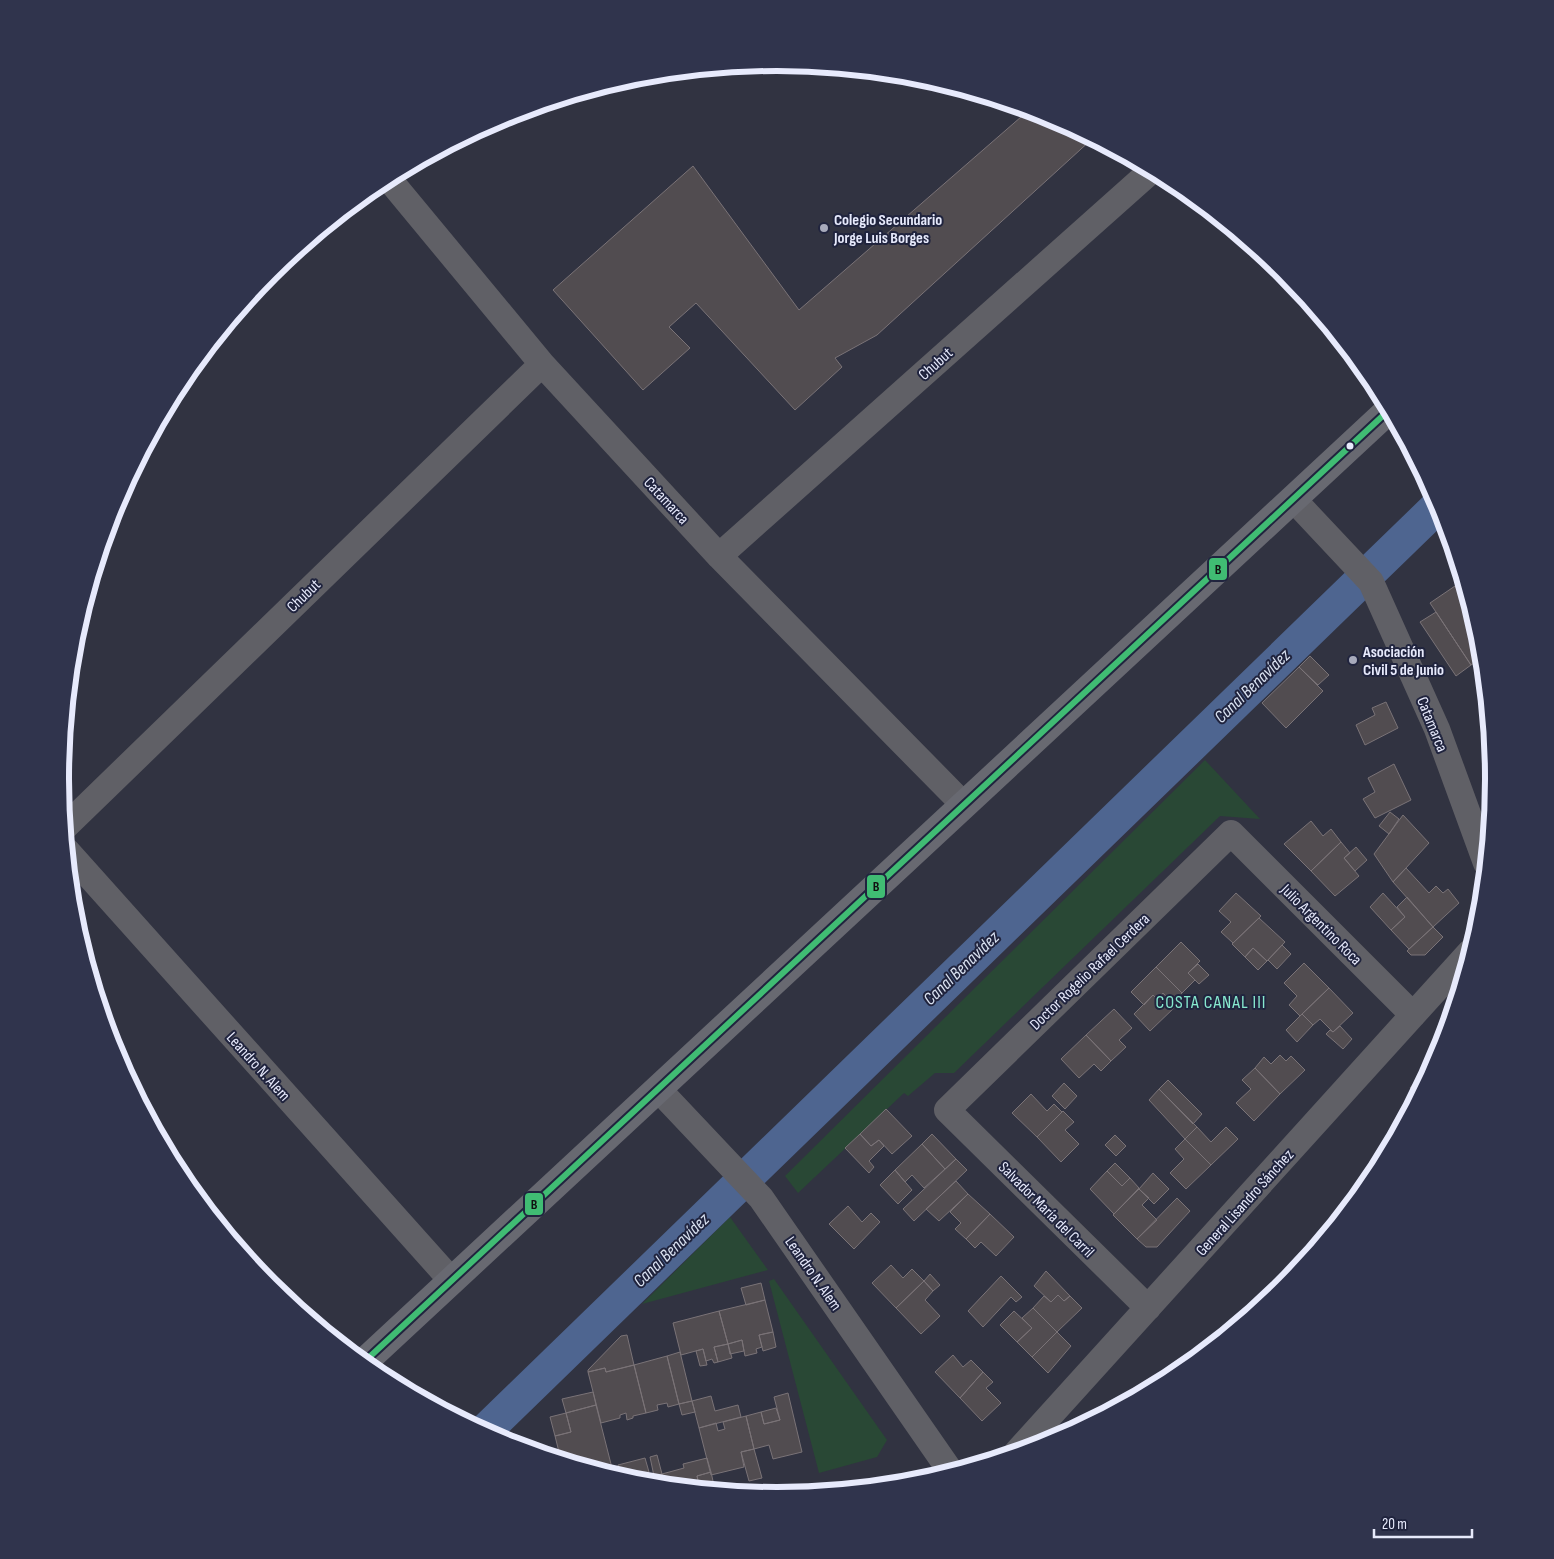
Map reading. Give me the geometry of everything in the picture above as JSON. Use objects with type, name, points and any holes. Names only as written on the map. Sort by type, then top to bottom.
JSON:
[{"type":"main road","points":[[369,1357],[1384,415]]},
{"type":"street","name":"Chubut","points":[[719,556],[1145,175]]},
{"type":"street","name":"Catamarca","points":[[394,185],[542,364],[719,556],[964,805]]},
{"type":"street","name":"Chubut","points":[[70,821],[542,364]]},
{"type":"street","name":"Catamarca","points":[[1293,499],[1371,582],[1436,729],[1481,851]]},
{"type":"street","name":"Julio Argentino Roca","points":[[1231,832],[1413,1015]]},
{"type":"street","name":"Doctor Rogelio Rafael Cerdera","points":[[947,1110],[1231,832]]},
{"type":"street","name":"Leandro N. Alem","points":[[74,858],[452,1281]]},
{"type":"street","name":"General Lisandro Sánchez","points":[[1026,1442],[1461,962]]},
{"type":"street","name":"Leandro N. Alem","points":[[658,1089],[754,1190],[948,1467]]},
{"type":"street","name":"Salvador María del Carril","points":[[947,1110],[1148,1308]]},
{"type":"green space","points":[[1205,760],[1260,819],[1220,816],[954,1073],[935,1073],[908,1096],[904,1093],[798,1193],[785,1176]]},
{"type":"green space","points":[[730,1217],[768,1270],[642,1304]]},
{"type":"green space","points":[[774,1279],[887,1440],[877,1457],[819,1473],[769,1281]]},
{"type":"building","points":[[1023,116],[1088,143],[877,335],[835,358],[842,367],[795,410],[696,303],[669,327],[690,348],[643,390],[553,290],[693,166],[799,310]]},
{"type":"building","points":[[1455,586],[1461,596],[1475,662],[1471,665],[1430,603]]},
{"type":"building","points":[[1436,612],[1471,665],[1456,676],[1420,622]]},
{"type":"building","points":[[1310,656],[1329,675],[1318,685],[1299,667]]},
{"type":"building","points":[[1299,667],[1323,691],[1286,728],[1262,703]]},
{"type":"building","points":[[1386,702],[1398,728],[1365,745],[1356,725],[1375,715],[1372,708]]},
{"type":"building","points":[[1394,764],[1411,800],[1375,818],[1363,799],[1375,792],[1368,778]]},
{"type":"building","points":[[1390,812],[1399,819],[1389,834],[1379,826]]},
{"type":"building","points":[[1403,815],[1429,843],[1393,882],[1374,854]]},
{"type":"building","points":[[1311,821],[1323,836],[1331,829],[1341,842],[1311,871],[1284,844]]},
{"type":"building","points":[[1341,842],[1350,853],[1344,858],[1359,876],[1335,896],[1311,871]]},
{"type":"building","points":[[1356,847],[1367,860],[1355,871],[1344,858]]},
{"type":"building","points":[[1406,868],[1429,893],[1436,886],[1443,893],[1448,889],[1459,903],[1433,927],[1393,882]]},
{"type":"building","points":[[1236,893],[1261,916],[1233,943],[1221,932],[1231,922],[1219,911]]},
{"type":"building","points":[[1383,893],[1405,917],[1391,930],[1370,907]]},
{"type":"building","points":[[1407,897],[1433,927],[1409,949],[1391,930],[1405,917],[1397,907]]},
{"type":"building","points":[[1259,918],[1285,942],[1267,961],[1253,948],[1245,957],[1232,944]]},
{"type":"building","points":[[1433,927],[1443,937],[1425,955],[1411,955],[1407,951]]},
{"type":"building","points":[[1181,942],[1200,961],[1188,973],[1195,980],[1182,993],[1156,967]]},
{"type":"building","points":[[1282,945],[1291,954],[1277,969],[1268,960]]},
{"type":"building","points":[[1253,948],[1267,961],[1258,970],[1245,957]]},
{"type":"building","points":[[1304,963],[1329,988],[1300,1016],[1289,1005],[1297,996],[1284,983]]},
{"type":"building","points":[[1198,964],[1209,975],[1199,984],[1188,973]]},
{"type":"building","points":[[1156,967],[1182,993],[1173,1003],[1163,993],[1157,999],[1153,995],[1144,1005],[1131,992]]},
{"type":"building","points":[[1329,988],[1353,1013],[1333,1032],[1320,1019],[1313,1025],[1302,1014]]},
{"type":"building","points":[[1163,993],[1176,1006],[1150,1031],[1134,1014],[1153,995],[1157,999]]},
{"type":"building","points":[[1114,1009],[1132,1028],[1119,1040],[1126,1047],[1111,1061],[1086,1035]]},
{"type":"building","points":[[1302,1014],[1313,1025],[1297,1042],[1286,1030]]},
{"type":"building","points":[[1340,1026],[1352,1039],[1343,1049],[1326,1034],[1330,1030],[1333,1032]]},
{"type":"building","points":[[1086,1035],[1111,1061],[1101,1071],[1094,1064],[1079,1078],[1061,1059]]},
{"type":"building","points":[[1280,1055],[1286,1061],[1291,1056],[1305,1070],[1280,1094],[1255,1068],[1264,1057],[1271,1064]]},
{"type":"building","points":[[1255,1068],[1280,1094],[1254,1121],[1236,1103],[1251,1089],[1242,1080]]},
{"type":"building","points":[[1419,1078],[1413,1090],[1410,1088]]},
{"type":"building","points":[[1168,1080],[1202,1114],[1193,1124],[1159,1089]]},
{"type":"building","points":[[1064,1083],[1077,1096],[1065,1109],[1052,1096]]},
{"type":"building","points":[[1159,1089],[1197,1127],[1185,1139],[1149,1100]]},
{"type":"building","points":[[1031,1094],[1047,1111],[1054,1104],[1062,1112],[1037,1137],[1012,1113]]},
{"type":"building","points":[[886,1109],[912,1136],[892,1154],[879,1140],[871,1146],[860,1134]]},
{"type":"building","points":[[1063,1111],[1074,1122],[1065,1130],[1079,1144],[1061,1162],[1037,1137]]},
{"type":"building","points":[[1197,1127],[1211,1142],[1226,1127],[1238,1139],[1211,1165],[1185,1139]]},
{"type":"building","points":[[860,1134],[871,1146],[879,1140],[884,1146],[869,1161],[874,1167],[869,1173],[845,1148]]},
{"type":"building","points":[[932,1134],[956,1159],[945,1169],[922,1144]]},
{"type":"building","points":[[1115,1135],[1126,1146],[1116,1156],[1105,1145]]},
{"type":"building","points":[[1185,1139],[1211,1165],[1186,1189],[1170,1173],[1184,1159],[1175,1149]]},
{"type":"building","points":[[922,1144],[945,1169],[924,1188],[912,1175],[905,1182],[895,1170]]},
{"type":"building","points":[[956,1159],[967,1170],[914,1221],[903,1209]]},
{"type":"building","points":[[1115,1163],[1130,1178],[1122,1186],[1107,1171]]},
{"type":"building","points":[[895,1170],[912,1190],[898,1204],[880,1185]]},
{"type":"building","points":[[1107,1171],[1122,1186],[1130,1178],[1139,1188],[1114,1214],[1090,1189]]},
{"type":"building","points":[[1153,1173],[1169,1189],[1154,1204],[1139,1189]]},
{"type":"building","points":[[956,1181],[968,1194],[939,1221],[926,1209]]},
{"type":"building","points":[[1139,1189],[1149,1198],[1142,1205],[1157,1220],[1137,1239],[1113,1215]]},
{"type":"building","points":[[968,1194],[990,1214],[966,1239],[955,1229],[961,1223],[950,1212]]},
{"type":"building","points":[[1177,1198],[1190,1211],[1157,1247],[1146,1247],[1137,1239]]},
{"type":"building","points":[[848,1206],[862,1222],[871,1213],[880,1222],[854,1249],[829,1224]]},
{"type":"building","points":[[990,1214],[1014,1237],[996,1256],[981,1242],[975,1248],[966,1239]]},
{"type":"building","points":[[891,1265],[903,1278],[912,1269],[924,1281],[896,1308],[872,1283]]},
{"type":"building","points":[[1046,1271],[1070,1296],[1064,1301],[1058,1295],[1051,1302],[1034,1286]]},
{"type":"building","points":[[930,1274],[940,1285],[933,1291],[924,1281]]},
{"type":"building","points":[[1001,1276],[1022,1297],[1016,1302],[1011,1297],[983,1327],[968,1311]]},
{"type":"building","points":[[924,1281],[933,1291],[925,1300],[940,1316],[921,1334],[896,1308]]},
{"type":"building","points":[[761,1283],[765,1300],[746,1305],[741,1288]]},
{"type":"building","points":[[1058,1295],[1064,1301],[1070,1296],[1082,1308],[1057,1332],[1033,1308],[1044,1296],[1051,1302]]},
{"type":"building","points":[[765,1300],[773,1332],[759,1335],[762,1347],[756,1349],[757,1353],[745,1356],[742,1340],[728,1344],[719,1311]]},
{"type":"building","points":[[1033,1308],[1057,1332],[1032,1357],[1017,1342],[1032,1328],[1022,1318]]},
{"type":"building","points":[[719,1311],[728,1344],[714,1347],[718,1362],[714,1363],[712,1359],[706,1361],[703,1349],[681,1355],[673,1323]]},
{"type":"building","points":[[1014,1311],[1032,1328],[1017,1342],[1000,1325]]},
{"type":"building","points":[[773,1332],[776,1347],[763,1351],[759,1335]]},
{"type":"building","points":[[1057,1332],[1071,1346],[1048,1373],[1032,1357]]},
{"type":"building","points":[[627,1335],[634,1365],[606,1372],[605,1368],[588,1372],[621,1336]]},
{"type":"building","points":[[742,1340],[744,1351],[730,1354],[728,1344]]},
{"type":"building","points":[[728,1344],[732,1358],[718,1362],[714,1347]]},
{"type":"building","points":[[703,1349],[707,1365],[700,1366],[696,1351]]},
{"type":"building","points":[[680,1352],[692,1401],[679,1404],[667,1356]]},
{"type":"building","points":[[953,1355],[963,1367],[971,1360],[983,1372],[960,1398],[935,1372]]},
{"type":"building","points":[[667,1356],[679,1404],[668,1407],[667,1403],[657,1405],[658,1410],[646,1413],[634,1365]]},
{"type":"building","points":[[634,1365],[646,1413],[633,1416],[633,1418],[627,1420],[626,1413],[620,1415],[620,1418],[601,1423],[588,1372],[605,1368],[606,1372]]},
{"type":"building","points":[[983,1372],[993,1382],[986,1388],[1001,1403],[982,1421],[960,1398]]},
{"type":"building","points":[[593,1392],[596,1405],[566,1413],[562,1399]]},
{"type":"building","points":[[788,1393],[802,1452],[773,1459],[769,1445],[754,1449],[746,1416],[761,1412],[764,1424],[780,1420],[774,1397]]},
{"type":"building","points":[[711,1396],[715,1411],[738,1405],[741,1417],[699,1428],[692,1401]]},
{"type":"building","points":[[692,1401],[695,1412],[682,1415],[679,1404]]},
{"type":"building","points":[[596,1405],[612,1468],[559,1453],[555,1436],[571,1432],[566,1413]]},
{"type":"building","points":[[776,1408],[780,1420],[764,1424],[761,1412]]},
{"type":"building","points":[[566,1413],[571,1432],[555,1436],[550,1417]]},
{"type":"building","points":[[746,1416],[754,1449],[741,1452],[744,1467],[711,1475],[699,1428],[716,1423],[718,1431],[725,1429],[723,1422]]},
{"type":"building","points":[[754,1449],[762,1478],[749,1481],[741,1452]]},
{"type":"building","points":[[657,1455],[662,1474],[654,1476],[650,1457]]},
{"type":"building","points":[[645,1458],[649,1472],[639,1474],[619,1470],[618,1465]]},
{"type":"building","points":[[707,1458],[711,1472],[697,1476],[699,1483],[663,1478],[662,1474],[684,1468],[683,1464]]},
{"type":"building","points":[[711,1472],[714,1485],[699,1483],[697,1476]]},
{"type":"building","points":[[662,1474],[663,1478],[653,1476]]},
{"type":"waterway","name":"Canal Benavídez","points":[[490,1427],[1432,511]]},
{"type":"transit line","name":"B","points":[[369,1357],[1384,415]]},
{"type":"place","name":"Colegio Secundario Jorge Luis Borges","points":[[824,228]]},
{"type":"place","name":"Asociación Civil 5 de Junio","points":[[1353,660]]},
{"type":"district","name":"COSTA CANAL III","points":[[1211,1002]]}]
